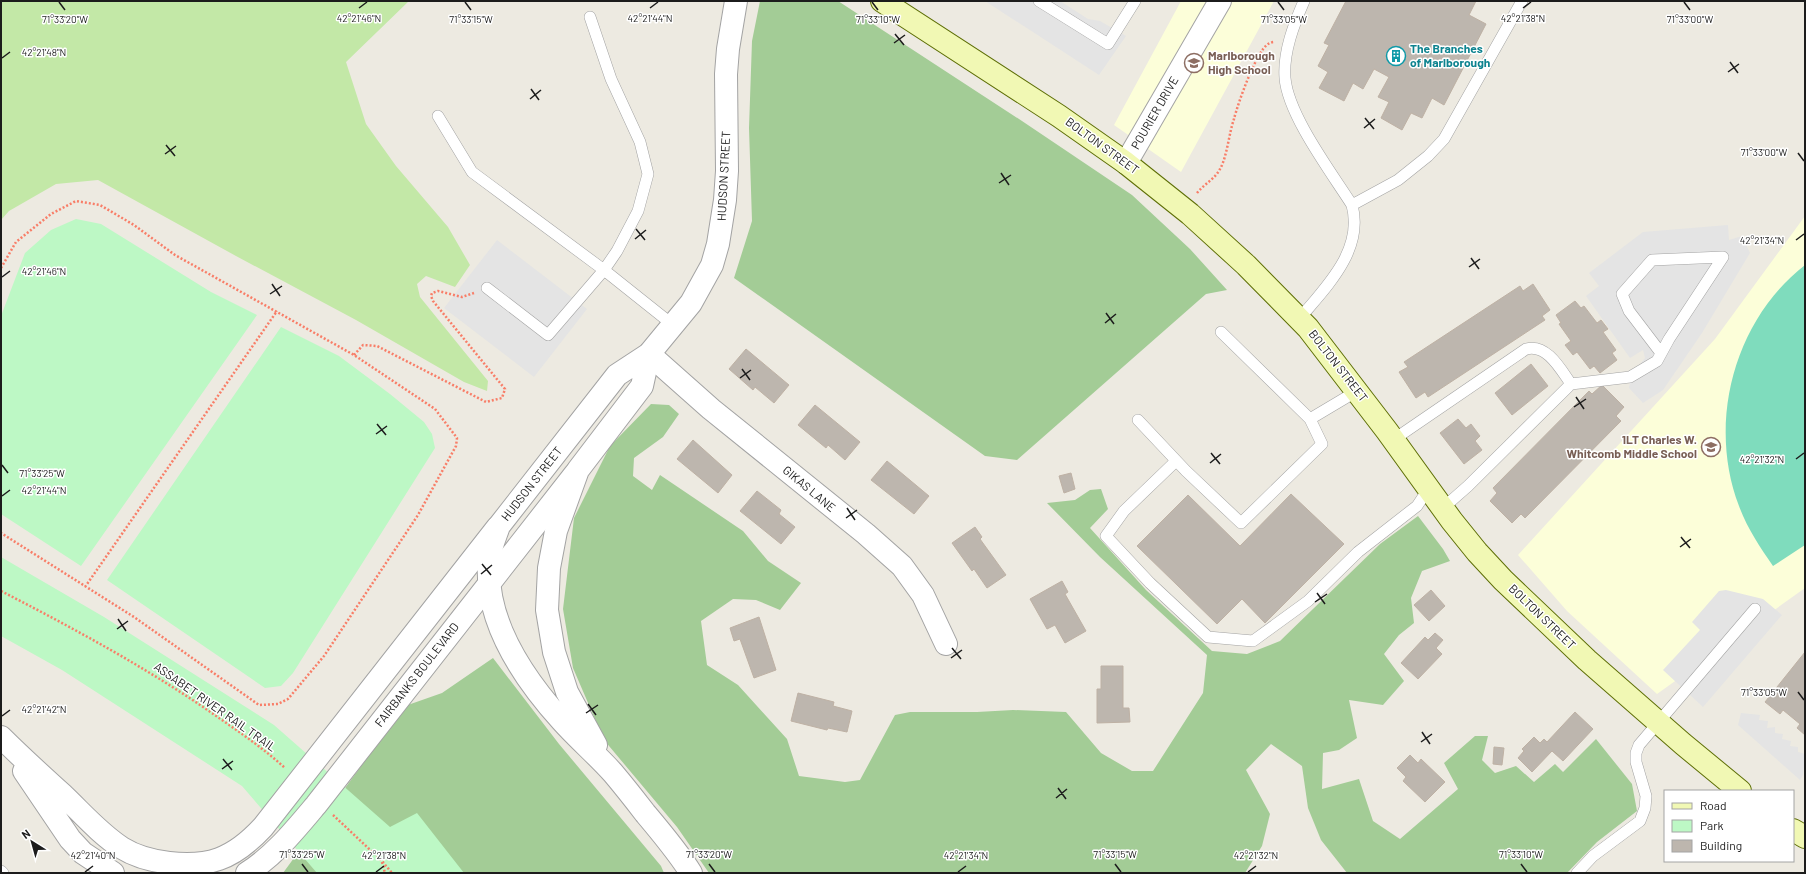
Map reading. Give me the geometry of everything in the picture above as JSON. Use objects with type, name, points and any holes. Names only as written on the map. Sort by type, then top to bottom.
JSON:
[{"type":"main road","name":"BOLTON STREET","points":[[882,1],[1059,116],[1126,163],[1190,214],[1246,265],[1300,318],[1357,391],[1477,552],[1503,580],[1587,660],[1739,790]]},
{"type":"main road","points":[[1794,831],[1805,837]]},
{"type":"street","name":"HUDSON STREET","points":[[691,873],[658,828],[613,774],[561,720],[517,660],[498,623],[489,583],[489,562],[492,546],[499,526],[617,375],[649,354],[691,303],[712,265],[718,244],[725,200],[727,171],[726,100],[728,49],[736,1]]},
{"type":"street","name":"POURIER DRIVE","points":[[1126,163],[1220,1]]},
{"type":"street","name":"HUDSON STREET","points":[[613,774],[577,711],[565,685],[554,652],[547,610],[547,588],[552,549],[562,511],[578,470],[642,386],[649,354]]},
{"type":"street","name":"GIKAS LANE","points":[[649,354],[711,408],[866,534],[902,566],[923,595],[946,644]]},
{"type":"street","name":"FAIRBANKS BOULEVARD","points":[[247,873],[265,860],[289,837],[319,801],[578,470]]},
{"type":"street","points":[[2,737],[92,823],[122,848],[136,855],[162,862],[190,863],[206,867],[231,854],[263,828],[499,526]]},
{"type":"street","points":[[2,737],[70,839],[83,853],[113,873]]},
{"type":"lane","points":[[1039,1],[1108,44],[1135,1]]},
{"type":"lane","points":[[1300,318],[1334,278],[1346,257],[1354,237],[1354,213],[1352,204],[1302,126],[1289,98],[1285,78],[1286,58],[1294,26],[1304,1]]},
{"type":"lane","points":[[1352,204],[1398,180],[1428,156],[1444,139],[1522,1]]},
{"type":"lane","points":[[487,288],[548,335],[604,270],[629,230],[638,211],[648,174],[640,142],[611,79],[590,18]]},
{"type":"lane","points":[[438,116],[472,172],[604,270],[673,325]]},
{"type":"lane","points":[[1443,508],[1468,486],[1571,384],[1630,377],[1657,361],[1692,303],[1723,257],[1652,260],[1622,294],[1629,311],[1661,353]]},
{"type":"lane","points":[[1138,420],[1176,461],[1241,523],[1322,444],[1310,419],[1221,332]]},
{"type":"lane","points":[[1394,440],[1526,349],[1534,347],[1542,349],[1571,384]]},
{"type":"lane","points":[[1310,419],[1357,391]]},
{"type":"lane","points":[[1176,461],[1124,511],[1106,536],[1150,583],[1208,637],[1253,640],[1308,601],[1358,552],[1417,506],[1429,488]]},
{"type":"lane","points":[[1577,873],[1593,856],[1640,820],[1645,808],[1646,796],[1636,762],[1636,753],[1642,740],[1659,723],[1755,609]]},
{"type":"path","points":[[1196,193],[1204,184],[1214,178],[1221,168],[1234,118],[1249,78],[1261,52],[1268,44],[1278,40]]},
{"type":"path","points":[[1,268],[16,242],[51,214],[76,201],[100,204],[134,225],[175,255],[354,355],[435,409],[457,438],[456,446],[410,528],[324,656],[288,699],[278,704],[260,705],[134,617],[1,533]]},
{"type":"path","points":[[354,355],[362,345],[377,346],[486,402],[502,398],[505,389],[433,301],[431,296],[432,293],[438,291],[462,297],[487,288]]},
{"type":"path","points":[[85,587],[277,311]]},
{"type":"path","name":"ASSABET RIVER RAIL TRAIL","points":[[1,591],[135,663],[199,704],[278,762],[299,782]]},
{"type":"path","points":[[319,801],[382,861],[392,873]]},
{"type":"path","points":[[382,861],[385,873]]},
{"type":"shaded area","points":[[985,1],[1060,1],[1088,19],[1100,21],[1126,36],[1099,75]]},
{"type":"shaded area","name":"Marlborough High School","points":[[1181,1],[1274,1],[1181,172],[1114,125]]},
{"type":"shaded area","name":"1LT Charles W. Whitcomb Middle School","points":[[1805,216],[1805,588],[1657,694],[1567,611],[1518,555],[1715,339]]},
{"type":"shaded area","points":[[1728,225],[1729,240],[1742,236],[1750,253],[1702,333],[1663,390],[1643,403],[1629,388],[1632,372],[1645,358],[1643,350],[1630,358],[1586,296],[1599,286],[1589,273],[1643,232]]},
{"type":"shaded area","points":[[497,240],[587,309],[534,377],[444,308]]},
{"type":"shaded area","points":[[1726,590],[1763,599],[1782,615],[1703,707],[1663,670],[1700,630],[1692,622],[1719,591]]},
{"type":"shaded area","points":[[1741,713],[1760,715],[1759,720],[1768,721],[1767,728],[1775,727],[1775,733],[1783,734],[1782,739],[1791,741],[1790,746],[1798,747],[1798,752],[1805,754],[1803,775],[1800,780],[1738,725]]},
{"type":"green space","points":[[1,1],[409,1],[346,62],[366,124],[396,166],[448,227],[470,265],[455,287],[426,276],[417,284],[420,297],[488,381],[487,391],[464,382],[356,320],[98,180],[56,184],[9,211],[1,220]]},
{"type":"green space","points":[[760,1],[838,1],[1132,195],[1190,249],[1227,290],[1206,294],[1017,460],[985,456],[734,278],[752,221],[749,128],[752,41]]},
{"type":"green space","points":[[76,219],[101,224],[211,292],[257,315],[81,566],[1,514],[1,316],[25,253],[51,230]]},
{"type":"green space","points":[[1805,265],[1805,545],[1773,566],[1750,530],[1739,506],[1730,474],[1726,441],[1727,408],[1733,375],[1744,344],[1760,314],[1780,288]]},
{"type":"green space","points":[[281,327],[339,356],[390,394],[424,422],[432,434],[435,448],[293,673],[281,686],[265,688],[107,580]]},
{"type":"green space","points":[[651,404],[669,405],[679,414],[663,437],[634,458],[633,476],[652,490],[660,475],[743,531],[768,561],[801,583],[780,610],[756,600],[733,599],[701,621],[707,665],[738,685],[787,739],[799,776],[845,782],[860,780],[895,715],[910,712],[977,712],[1013,710],[1066,712],[1101,753],[1132,771],[1153,771],[1203,693],[1207,655],[1100,557],[1047,503],[1075,500],[1090,490],[1101,489],[1108,509],[1090,528],[1146,590],[1212,651],[1247,654],[1280,641],[1380,544],[1418,516],[1443,549],[1450,561],[1422,571],[1411,598],[1414,623],[1399,635],[1384,654],[1404,681],[1383,705],[1349,700],[1357,738],[1339,750],[1323,753],[1322,789],[1359,779],[1373,821],[1400,839],[1458,789],[1444,763],[1475,736],[1488,736],[1482,760],[1495,773],[1516,766],[1534,782],[1555,764],[1563,772],[1596,739],[1632,784],[1637,811],[1597,842],[1567,873],[1347,873],[1321,840],[1308,808],[1302,766],[1271,744],[1246,770],[1270,814],[1262,846],[1245,873],[709,873],[677,827],[604,740],[573,668],[563,609],[574,518],[610,446]]},
{"type":"green space","points":[[1,557],[104,617],[274,725],[390,827],[417,813],[464,873],[317,873],[242,786],[62,670],[1,636]]},
{"type":"green space","points":[[493,658],[559,744],[661,866],[664,873],[283,873],[405,706],[442,693]]},
{"type":"building","name":"The Branches of Marlborough","points":[[1346,1],[1476,1],[1469,15],[1486,24],[1444,105],[1432,98],[1422,118],[1411,113],[1402,130],[1381,118],[1389,102],[1378,97],[1389,77],[1374,69],[1363,89],[1353,83],[1344,101],[1319,88],[1328,72],[1318,66],[1329,45],[1324,43]]},
{"type":"building","points":[[1533,284],[1550,310],[1542,316],[1545,320],[1428,397],[1425,392],[1416,398],[1399,372],[1408,367],[1404,362],[1520,286],[1523,291]]},
{"type":"building","points":[[1575,301],[1581,308],[1584,306],[1597,323],[1601,320],[1608,329],[1603,332],[1616,350],[1612,353],[1617,360],[1600,373],[1594,366],[1590,369],[1577,352],[1573,355],[1565,345],[1571,341],[1559,324],[1561,323],[1556,315]]},
{"type":"building","points":[[746,349],[789,385],[774,403],[755,387],[753,390],[729,369]]},
{"type":"building","points":[[1531,364],[1548,386],[1512,415],[1495,393]]},
{"type":"building","points":[[1602,385],[1624,407],[1616,416],[1621,421],[1525,518],[1521,514],[1512,523],[1490,501],[1497,493],[1493,488],[1589,391],[1592,394]]},
{"type":"building","points":[[815,405],[860,442],[845,460],[828,445],[826,448],[798,425]]},
{"type":"building","points":[[1458,419],[1466,428],[1471,424],[1480,436],[1475,441],[1482,450],[1464,464],[1440,433]]},
{"type":"building","points":[[693,440],[732,475],[718,493],[677,459]]},
{"type":"building","points":[[887,461],[929,496],[914,514],[871,480]]},
{"type":"building","points":[[1071,473],[1075,489],[1064,493],[1059,476]]},
{"type":"building","points":[[757,491],[781,510],[779,514],[795,527],[781,544],[740,511]]},
{"type":"building","points":[[1291,494],[1344,544],[1265,623],[1242,599],[1217,624],[1137,546],[1188,495],[1240,546]]},
{"type":"building","points":[[975,527],[982,537],[980,539],[1006,575],[987,588],[974,569],[972,571],[952,543]]},
{"type":"building","points":[[1062,581],[1068,592],[1065,594],[1086,631],[1065,643],[1055,625],[1047,629],[1030,599]]},
{"type":"building","points":[[1431,590],[1445,606],[1429,621],[1414,605]]},
{"type":"building","points":[[759,617],[776,670],[754,678],[740,639],[734,641],[730,628]]},
{"type":"building","points":[[1435,633],[1443,640],[1436,648],[1442,654],[1418,679],[1401,663],[1425,637],[1428,640]]},
{"type":"building","points":[[1805,652],[1805,735],[1797,728],[1800,724],[1783,710],[1780,714],[1765,702]]},
{"type":"building","points":[[1101,666],[1123,666],[1123,708],[1129,708],[1130,722],[1097,723],[1097,689],[1101,689]]},
{"type":"building","points":[[798,693],[834,702],[833,706],[852,711],[847,732],[828,728],[827,730],[791,721]]},
{"type":"building","points":[[1575,712],[1593,729],[1563,761],[1552,751],[1532,772],[1518,758],[1524,751],[1522,749],[1534,737],[1540,743],[1544,739],[1547,742]]},
{"type":"building","points":[[1494,747],[1504,748],[1502,765],[1493,764]]},
{"type":"building","points":[[1410,755],[1418,763],[1421,759],[1445,782],[1425,802],[1403,781],[1406,777],[1397,768]]},
{"type":"place","name":"The Branches of Marlborough","points":[[1396,56]]},
{"type":"place","name":"Marlborough High School","points":[[1194,63]]},
{"type":"place","name":"1LT Charles W. Whitcomb Middle School","points":[[1711,447]]}]
